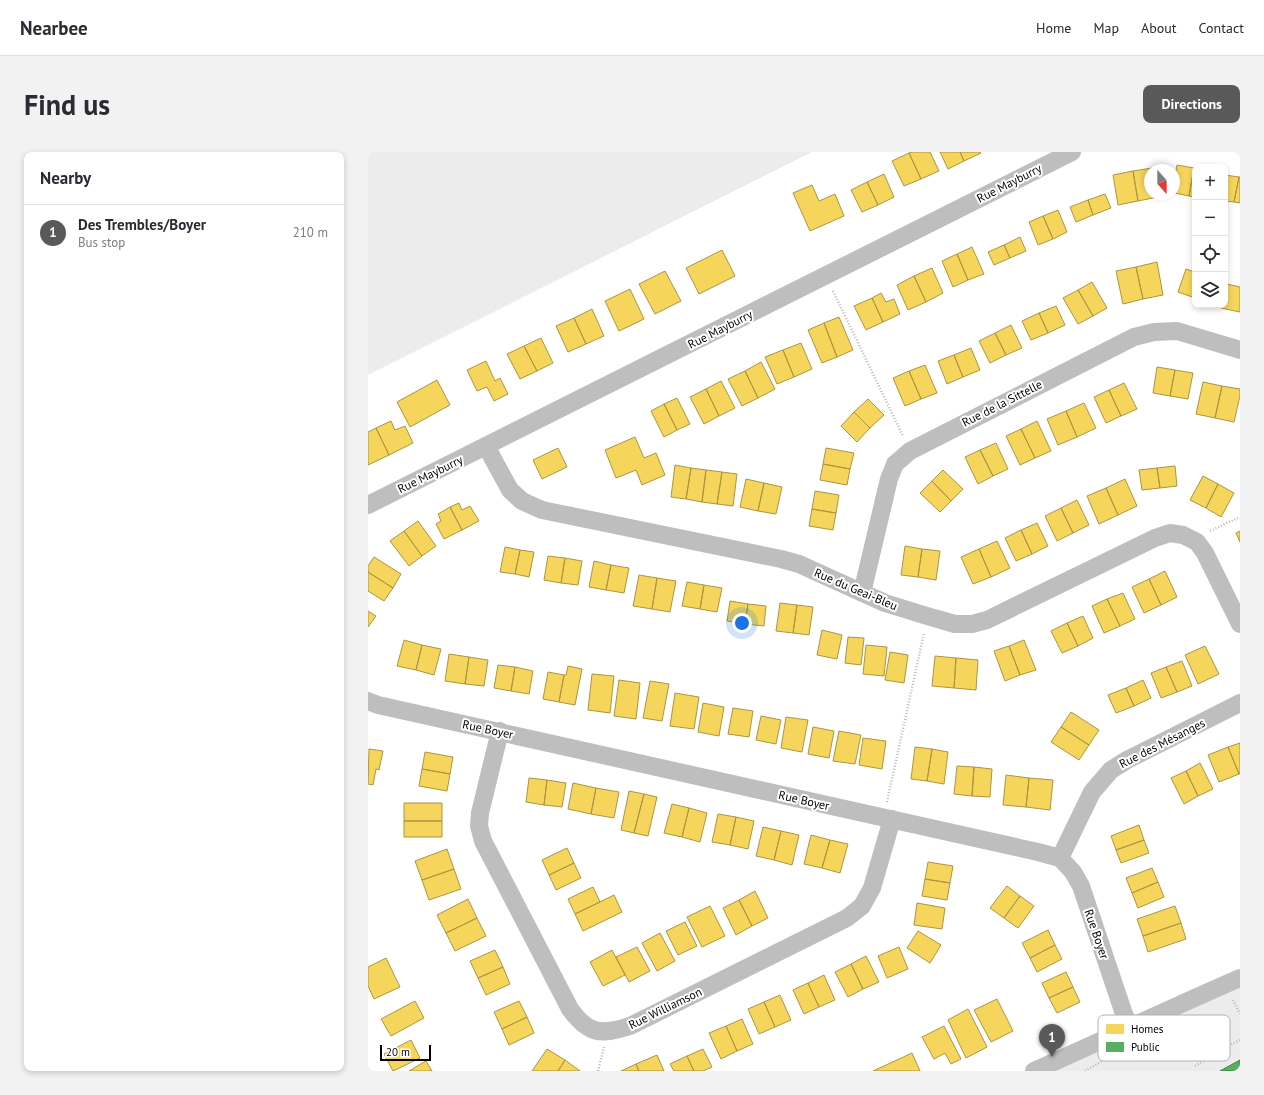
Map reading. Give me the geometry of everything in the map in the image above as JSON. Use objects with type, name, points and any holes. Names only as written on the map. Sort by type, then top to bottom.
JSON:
[{"type":"street","name":"Rue Mayburry","points":[[368,505],[1072,152]]},
{"type":"street","name":"Rue de la Sittelle","points":[[862,593],[889,478],[896,464],[910,451],[928,440],[1134,337],[1154,332],[1177,331],[1240,350]]},
{"type":"street","name":"Rue du Geai-Bleu","points":[[486,446],[510,490],[522,501],[542,510],[782,559],[800,564],[885,603],[955,624],[972,624],[987,620],[1155,538],[1170,533],[1183,535],[1196,542],[1205,553],[1240,624]]},
{"type":"street","name":"Rue Boyer","points":[[368,701],[378,705],[500,731],[1060,858],[1073,872],[1081,886],[1124,1015]]},
{"type":"street","name":"Rue des Mésanges","points":[[1060,858],[1092,792],[1111,770],[1127,760],[1240,703]]},
{"type":"street","name":"Rue Williamson","points":[[500,731],[480,813],[479,826],[484,841],[570,1009],[578,1020],[590,1028],[600,1032],[608,1032],[630,1026],[847,918],[862,906],[872,888],[887,818]]},
{"type":"street","points":[[1155,1015],[1240,978]]},
{"type":"street","points":[[1034,1071],[1098,1042]]},
{"type":"path","points":[[826,276],[910,451]]},
{"type":"path","points":[[1208,531],[1240,517]]},
{"type":"path","points":[[887,818],[928,616]]},
{"type":"path","points":[[1232,1000],[1240,1014]]},
{"type":"path","points":[[598,1071],[608,1032]]},
{"type":"path","points":[[1230,1045],[1240,1040]]},
{"type":"path","points":[[1195,1066],[1203,1061]]},
{"type":"shaded area","points":[[368,152],[812,152],[368,375]]},
{"type":"shaded area","points":[[1240,978],[1240,1071],[1034,1071],[1098,1042],[1098,1061],[1230,1061],[1230,1015],[1158,1015]]},
{"type":"building: Homes","points":[[930,152],[939,171],[921,179],[909,153]]},
{"type":"building: Homes","points":[[940,152],[960,152],[964,161],[948,169]]},
{"type":"building: Homes","points":[[960,152],[980,152],[981,153],[964,161]]},
{"type":"building: Homes","points":[[909,153],[921,179],[904,186],[892,161]]},
{"type":"building: Homes","points":[[1180,166],[1192,168],[1192,179],[1189,196],[1180,194]]},
{"type":"building: Homes","points":[[1144,169],[1144,200],[1138,201],[1133,171]]},
{"type":"building: Homes","points":[[1133,171],[1138,201],[1118,205],[1113,175]]},
{"type":"building: Homes","points":[[884,174],[894,197],[878,205],[867,182]]},
{"type":"building: Homes","points":[[1228,175],[1239,177],[1234,202],[1228,201]]},
{"type":"building: Homes","points":[[1240,177],[1240,203],[1234,202]]},
{"type":"building: Homes","points":[[1192,179],[1192,196],[1189,196]]},
{"type":"building: Homes","points":[[867,182],[878,205],[862,212],[851,190]]},
{"type":"building: Homes","points":[[812,185],[819,201],[835,194],[844,216],[810,231],[793,193]]},
{"type":"building: Homes","points":[[1105,194],[1111,208],[1093,215],[1088,200]]},
{"type":"building: Homes","points":[[1088,200],[1093,215],[1076,222],[1070,207]]},
{"type":"building: Homes","points":[[1058,210],[1067,232],[1053,239],[1043,216]]},
{"type":"building: Homes","points":[[1043,216],[1053,239],[1038,245],[1029,222]]},
{"type":"building: Homes","points":[[1020,237],[1026,251],[1010,258],[1004,245]]},
{"type":"building: Homes","points":[[1004,245],[1010,258],[994,265],[988,252]]},
{"type":"building: Homes","points":[[972,247],[984,274],[968,280],[957,254]]},
{"type":"building: Homes","points":[[722,250],[735,276],[699,294],[686,268]]},
{"type":"building: Homes","points":[[957,254],[968,280],[953,287],[942,261]]},
{"type":"building: Homes","points":[[1157,262],[1163,295],[1143,299],[1136,267]]},
{"type":"building: Homes","points":[[1136,267],[1143,299],[1123,304],[1116,271]]},
{"type":"building: Homes","points":[[932,268],[943,293],[926,302],[914,276]]},
{"type":"building: Homes","points":[[1186,269],[1192,271],[1192,297],[1178,292]]},
{"type":"building: Homes","points":[[665,271],[681,301],[655,314],[639,284]]},
{"type":"building: Homes","points":[[914,276],[926,302],[908,310],[897,285]]},
{"type":"building: Homes","points":[[1092,282],[1107,308],[1093,316],[1078,290]]},
{"type":"building: Homes","points":[[1228,284],[1240,287],[1240,312],[1221,308],[1228,308]]},
{"type":"building: Homes","points":[[630,289],[644,319],[619,331],[605,301]]},
{"type":"building: Homes","points":[[1078,290],[1093,316],[1078,324],[1063,298]]},
{"type":"building: Homes","points":[[881,293],[886,302],[894,299],[900,314],[883,322],[872,298]]},
{"type":"building: Homes","points":[[872,298],[883,322],[866,330],[854,306]]},
{"type":"building: Homes","points":[[1056,306],[1065,325],[1048,333],[1039,313]]},
{"type":"building: Homes","points":[[592,309],[604,336],[586,344],[574,318]]},
{"type":"building: Homes","points":[[1039,313],[1048,333],[1031,340],[1022,321]]},
{"type":"building: Homes","points":[[839,317],[853,350],[837,357],[824,323]]},
{"type":"building: Homes","points":[[574,318],[586,344],[568,352],[556,326]]},
{"type":"building: Homes","points":[[824,323],[837,357],[822,363],[808,330]]},
{"type":"building: Homes","points":[[1011,325],[1022,348],[1006,355],[995,333]]},
{"type":"building: Homes","points":[[995,333],[1006,355],[990,363],[979,341]]},
{"type":"building: Homes","points":[[541,338],[553,363],[537,371],[524,346]]},
{"type":"building: Homes","points":[[801,343],[812,369],[794,377],[783,350]]},
{"type":"building: Homes","points":[[524,346],[537,371],[520,379],[507,354]]},
{"type":"building: Homes","points":[[971,348],[980,370],[963,377],[954,355]]},
{"type":"building: Homes","points":[[783,350],[794,377],[777,384],[765,357]]},
{"type":"building: Homes","points":[[954,355],[963,377],[947,384],[938,361]]},
{"type":"building: Homes","points":[[486,361],[495,381],[500,378],[508,394],[494,401],[487,387],[477,391],[467,370]]},
{"type":"building: Homes","points":[[761,362],[775,389],[758,398],[745,371]]},
{"type":"building: Homes","points":[[925,365],[937,393],[921,399],[909,371]]},
{"type":"building: Homes","points":[[1157,367],[1175,370],[1170,396],[1153,393]]},
{"type":"building: Homes","points":[[1175,370],[1193,373],[1188,399],[1170,396]]},
{"type":"building: Homes","points":[[745,371],[758,398],[742,406],[728,379]]},
{"type":"building: Homes","points":[[909,371],[921,399],[905,406],[893,378]]},
{"type":"building: Homes","points":[[437,380],[450,405],[410,427],[397,402]]},
{"type":"building: Homes","points":[[721,381],[735,408],[719,416],[706,389]]},
{"type":"building: Homes","points":[[1203,382],[1222,386],[1215,418],[1196,414]]},
{"type":"building: Homes","points":[[1124,383],[1137,409],[1121,416],[1109,390]]},
{"type":"building: Homes","points":[[1222,386],[1240,389],[1240,396],[1234,422],[1215,418]]},
{"type":"building: Homes","points":[[706,389],[719,416],[704,424],[690,397]]},
{"type":"building: Homes","points":[[1109,390],[1121,416],[1106,423],[1094,397]]},
{"type":"building: Homes","points":[[677,398],[690,424],[677,430],[664,404]]},
{"type":"building: Homes","points":[[868,399],[884,415],[870,428],[854,412]]},
{"type":"building: Homes","points":[[1084,403],[1096,428],[1077,437],[1066,411]]},
{"type":"building: Homes","points":[[664,404],[677,430],[664,437],[651,411]]},
{"type":"building: Homes","points":[[1066,411],[1077,437],[1058,445],[1047,419]]},
{"type":"building: Homes","points":[[854,412],[870,428],[857,442],[841,426]]},
{"type":"building: Homes","points":[[391,421],[395,430],[405,426],[413,443],[389,455],[376,428]]},
{"type":"building: Homes","points":[[1037,421],[1051,451],[1035,458],[1021,429]]},
{"type":"building: Homes","points":[[376,428],[389,455],[368,465],[368,432]]},
{"type":"building: Homes","points":[[1021,429],[1035,458],[1020,465],[1006,436]]},
{"type":"building: Homes","points":[[635,437],[644,458],[656,453],[665,475],[642,485],[636,470],[616,478],[605,450]]},
{"type":"building: Homes","points":[[996,443],[1008,469],[993,476],[980,450]]},
{"type":"building: Homes","points":[[558,448],[567,467],[542,479],[533,460]]},
{"type":"building: Homes","points":[[826,448],[854,453],[850,469],[823,464]]},
{"type":"building: Homes","points":[[980,450],[993,476],[978,484],[965,457]]},
{"type":"building: Homes","points":[[823,464],[850,469],[847,485],[820,480]]},
{"type":"building: Homes","points":[[675,465],[691,468],[686,499],[671,497]]},
{"type":"building: Homes","points":[[1175,466],[1177,486],[1160,488],[1157,468]]},
{"type":"building: Homes","points":[[691,468],[706,470],[702,502],[686,499]]},
{"type":"building: Homes","points":[[1157,468],[1160,488],[1142,490],[1139,470]]},
{"type":"building: Homes","points":[[706,470],[722,472],[717,504],[702,502]]},
{"type":"building: Homes","points":[[943,470],[963,489],[951,501],[932,481]]},
{"type":"building: Homes","points":[[722,472],[737,474],[733,506],[717,504]]},
{"type":"building: Homes","points":[[1203,476],[1218,484],[1206,508],[1190,500]]},
{"type":"building: Homes","points":[[746,479],[764,483],[758,511],[740,507]]},
{"type":"building: Homes","points":[[1125,479],[1137,506],[1118,515],[1106,488]]},
{"type":"building: Homes","points":[[932,481],[951,501],[940,512],[920,493]]},
{"type":"building: Homes","points":[[764,483],[782,487],[776,514],[758,511]]},
{"type":"building: Homes","points":[[1218,484],[1234,493],[1221,517],[1206,508]]},
{"type":"building: Homes","points":[[1106,488],[1118,515],[1099,524],[1087,496]]},
{"type":"building: Homes","points":[[815,491],[839,495],[836,513],[812,509]]},
{"type":"building: Homes","points":[[1077,500],[1089,525],[1073,533],[1061,508]]},
{"type":"building: Homes","points":[[459,503],[462,510],[470,506],[479,521],[462,530],[450,507]]},
{"type":"building: Homes","points":[[450,507],[462,530],[444,539],[436,524],[441,521],[438,514]]},
{"type":"building: Homes","points":[[1061,508],[1073,533],[1057,541],[1045,516]]},
{"type":"building: Homes","points":[[812,509],[836,513],[833,530],[809,526]]},
{"type":"building: Homes","points":[[418,521],[436,546],[422,556],[404,531]]},
{"type":"building: Homes","points":[[1037,523],[1048,546],[1032,554],[1021,530]]},
{"type":"building: Homes","points":[[1021,530],[1032,554],[1016,561],[1005,538]]},
{"type":"building: Homes","points":[[404,531],[422,556],[409,566],[390,541]]},
{"type":"building: Homes","points":[[1240,531],[1240,542],[1236,533]]},
{"type":"building: Homes","points":[[997,541],[1010,568],[991,577],[979,549]]},
{"type":"building: Homes","points":[[905,546],[922,549],[918,577],[901,575]]},
{"type":"building: Homes","points":[[505,547],[520,550],[515,574],[500,572]]},
{"type":"building: Homes","points":[[922,549],[940,551],[936,580],[918,577]]},
{"type":"building: Homes","points":[[979,549],[991,577],[973,584],[961,557]]},
{"type":"building: Homes","points":[[520,550],[534,552],[529,577],[515,574]]},
{"type":"building: Homes","points":[[548,556],[565,558],[561,583],[544,580]]},
{"type":"building: Homes","points":[[374,557],[401,574],[393,588],[368,572],[368,566]]},
{"type":"building: Homes","points":[[565,558],[582,561],[578,585],[561,583]]},
{"type":"building: Homes","points":[[594,561],[611,565],[606,590],[589,587]]},
{"type":"building: Homes","points":[[611,565],[629,568],[624,593],[606,590]]},
{"type":"building: Homes","points":[[1165,571],[1177,597],[1161,605],[1149,579]]},
{"type":"building: Homes","points":[[368,572],[393,588],[384,601],[368,591]]},
{"type":"building: Homes","points":[[639,575],[657,578],[652,609],[633,606]]},
{"type":"building: Homes","points":[[657,578],[676,581],[670,612],[652,609]]},
{"type":"building: Homes","points":[[1149,579],[1161,605],[1144,613],[1132,587]]},
{"type":"building: Homes","points":[[687,582],[704,585],[700,609],[682,606]]},
{"type":"building: Homes","points":[[704,585],[722,588],[717,612],[700,609]]},
{"type":"building: Homes","points":[[1123,593],[1135,619],[1120,626],[1107,599]]},
{"type":"building: Homes","points":[[1107,599],[1120,626],[1104,633],[1092,606]]},
{"type":"building: Homes","points":[[730,601],[748,604],[745,624],[727,621]]},
{"type":"building: Homes","points":[[780,603],[797,605],[793,633],[776,631]]},
{"type":"building: Homes","points":[[748,604],[766,606],[764,626],[745,624]]},
{"type":"building: Homes","points":[[797,605],[813,607],[809,635],[793,633]]},
{"type":"building: Homes","points":[[368,611],[376,616],[368,627]]},
{"type":"building: Homes","points":[[1083,616],[1093,638],[1078,646],[1067,623]]},
{"type":"building: Homes","points":[[1067,623],[1078,646],[1062,653],[1051,631]]},
{"type":"building: Homes","points":[[822,630],[842,635],[837,659],[817,655]]},
{"type":"building: Homes","points":[[848,637],[864,638],[861,665],[845,663]]},
{"type":"building: Homes","points":[[404,640],[422,645],[416,670],[397,666]]},
{"type":"building: Homes","points":[[1024,640],[1036,670],[1020,675],[1009,646]]},
{"type":"building: Homes","points":[[422,645],[441,649],[434,675],[416,670]]},
{"type":"building: Homes","points":[[866,645],[887,647],[884,676],[863,674]]},
{"type":"building: Homes","points":[[1009,646],[1020,675],[1005,681],[994,651]]},
{"type":"building: Homes","points":[[1205,646],[1219,674],[1198,684],[1185,655]]},
{"type":"building: Homes","points":[[890,652],[908,655],[904,683],[885,680]]},
{"type":"building: Homes","points":[[449,654],[469,657],[465,684],[445,681]]},
{"type":"building: Homes","points":[[935,656],[956,658],[954,688],[932,686]]},
{"type":"building: Homes","points":[[469,657],[488,660],[484,686],[465,684]]},
{"type":"building: Homes","points":[[956,658],[978,660],[976,690],[954,688]]},
{"type":"building: Homes","points":[[1182,661],[1192,686],[1177,692],[1166,667]]},
{"type":"building: Homes","points":[[498,665],[515,667],[511,691],[494,688]]},
{"type":"building: Homes","points":[[568,666],[582,669],[575,705],[559,702],[564,675],[566,675]]},
{"type":"building: Homes","points":[[515,667],[533,671],[529,694],[511,691]]},
{"type":"building: Homes","points":[[1166,667],[1177,692],[1161,698],[1151,673]]},
{"type":"building: Homes","points":[[548,672],[564,675],[559,702],[543,699]]},
{"type":"building: Homes","points":[[592,674],[614,676],[610,713],[588,710]]},
{"type":"building: Homes","points":[[619,680],[640,683],[636,719],[614,716]]},
{"type":"building: Homes","points":[[1143,680],[1151,698],[1134,706],[1126,688]]},
{"type":"building: Homes","points":[[650,681],[669,684],[662,721],[643,718]]},
{"type":"building: Homes","points":[[1126,688],[1134,706],[1116,713],[1108,695]]},
{"type":"building: Homes","points":[[675,693],[699,697],[694,729],[670,726]]},
{"type":"building: Homes","points":[[703,703],[724,707],[719,736],[698,732]]},
{"type":"building: Homes","points":[[733,708],[753,711],[749,737],[728,734]]},
{"type":"building: Homes","points":[[1071,712],[1099,730],[1089,745],[1061,727]]},
{"type":"building: Homes","points":[[761,716],[781,720],[776,744],[756,740]]},
{"type":"building: Homes","points":[[786,717],[808,720],[802,752],[781,748]]},
{"type":"building: Homes","points":[[813,727],[834,731],[829,758],[808,754]]},
{"type":"building: Homes","points":[[1061,727],[1089,745],[1079,760],[1051,742]]},
{"type":"building: Homes","points":[[839,731],[861,735],[855,764],[833,761]]},
{"type":"building: Homes","points":[[863,738],[886,741],[882,769],[859,765]]},
{"type":"building: Homes","points":[[1240,743],[1240,774],[1239,774],[1228,747]]},
{"type":"building: Homes","points":[[915,747],[932,749],[927,781],[911,779]]},
{"type":"building: Homes","points":[[1228,747],[1239,774],[1219,782],[1208,755]]},
{"type":"building: Homes","points":[[369,749],[383,751],[379,770],[376,769],[373,785],[368,784]]},
{"type":"building: Homes","points":[[932,749],[948,752],[944,784],[927,781]]},
{"type":"building: Homes","points":[[425,752],[453,757],[450,774],[422,769]]},
{"type":"building: Homes","points":[[1200,763],[1213,789],[1198,796],[1186,771]]},
{"type":"building: Homes","points":[[957,766],[974,767],[972,796],[954,794]]},
{"type":"building: Homes","points":[[974,767],[992,769],[990,797],[972,796]]},
{"type":"building: Homes","points":[[422,769],[450,774],[447,791],[419,786]]},
{"type":"building: Homes","points":[[1186,771],[1198,796],[1184,804],[1171,778]]},
{"type":"building: Homes","points":[[1006,775],[1029,778],[1026,807],[1003,805]]},
{"type":"building: Homes","points":[[529,778],[547,780],[544,805],[526,802]]},
{"type":"building: Homes","points":[[1029,778],[1053,780],[1050,810],[1026,807]]},
{"type":"building: Homes","points":[[547,780],[566,783],[562,807],[544,805]]},
{"type":"building: Homes","points":[[573,783],[596,788],[591,814],[568,809]]},
{"type":"building: Homes","points":[[596,788],[619,792],[614,818],[591,814]]},
{"type":"building: Homes","points":[[629,791],[644,794],[634,833],[621,830]]},
{"type":"building: Homes","points":[[644,794],[657,797],[648,836],[634,833]]},
{"type":"building: Homes","points":[[404,803],[442,803],[442,821],[404,821]]},
{"type":"building: Homes","points":[[672,804],[689,808],[682,837],[664,833]]},
{"type":"building: Homes","points":[[689,808],[707,813],[700,842],[682,837]]},
{"type":"building: Homes","points":[[718,814],[736,817],[730,845],[712,842]]},
{"type":"building: Homes","points":[[736,817],[754,821],[748,849],[730,845]]},
{"type":"building: Homes","points":[[404,821],[442,821],[442,837],[404,837]]},
{"type":"building: Homes","points":[[1139,825],[1144,840],[1116,850],[1111,836]]},
{"type":"building: Homes","points":[[763,827],[781,831],[774,860],[756,856]]},
{"type":"building: Homes","points":[[781,831],[799,835],[792,865],[774,860]]},
{"type":"building: Homes","points":[[811,835],[830,840],[822,868],[804,864]]},
{"type":"building: Homes","points":[[830,840],[848,844],[840,873],[822,868]]},
{"type":"building: Homes","points":[[1144,840],[1149,853],[1121,863],[1116,850]]},
{"type":"building: Homes","points":[[567,848],[574,863],[549,875],[542,860]]},
{"type":"building: Homes","points":[[447,849],[454,869],[422,880],[415,861]]},
{"type":"building: Homes","points":[[928,862],[953,866],[950,883],[925,879]]},
{"type":"building: Homes","points":[[574,863],[581,878],[556,890],[549,875]]},
{"type":"building: Homes","points":[[1152,868],[1158,882],[1132,893],[1126,878]]},
{"type":"building: Homes","points":[[454,869],[461,889],[429,900],[422,880]]},
{"type":"building: Homes","points":[[925,879],[950,883],[947,900],[922,896]]},
{"type":"building: Homes","points":[[1158,882],[1164,897],[1138,908],[1132,893]]},
{"type":"building: Homes","points":[[1007,886],[1020,896],[1004,918],[990,908]]},
{"type":"building: Homes","points":[[593,887],[600,902],[575,914],[568,899]]},
{"type":"building: Homes","points":[[755,891],[768,918],[752,926],[739,900]]},
{"type":"building: Homes","points":[[614,895],[622,912],[583,931],[575,914]]},
{"type":"building: Homes","points":[[1020,896],[1034,906],[1018,928],[1004,918]]},
{"type":"building: Homes","points":[[468,899],[477,918],[446,933],[437,915]]},
{"type":"building: Homes","points":[[739,900],[752,926],[736,935],[723,908]]},
{"type":"building: Homes","points":[[917,903],[945,908],[942,929],[914,925]]},
{"type":"building: Homes","points":[[710,906],[725,936],[702,947],[687,917]]},
{"type":"building: Homes","points":[[1175,906],[1181,923],[1143,936],[1137,919]]},
{"type":"building: Homes","points":[[477,918],[486,936],[455,951],[446,933]]},
{"type":"building: Homes","points":[[685,922],[697,946],[678,955],[666,931]]},
{"type":"building: Homes","points":[[1181,923],[1186,939],[1148,952],[1143,936]]},
{"type":"building: Homes","points":[[1048,930],[1055,945],[1030,958],[1022,943]]},
{"type":"building: Homes","points":[[918,931],[941,945],[930,963],[907,948]]},
{"type":"building: Homes","points":[[660,933],[675,961],[657,971],[642,943]]},
{"type":"building: Homes","points":[[1055,945],[1062,959],[1037,972],[1030,958]]},
{"type":"building: Homes","points":[[637,947],[650,971],[629,982],[616,957]]},
{"type":"building: Homes","points":[[899,947],[908,969],[887,978],[878,956]]},
{"type":"building: Homes","points":[[495,950],[503,967],[478,978],[470,961]]},
{"type":"building: Homes","points":[[612,950],[625,975],[603,986],[590,962]]},
{"type":"building: Homes","points":[[866,956],[879,982],[863,989],[851,964]]},
{"type":"building: Homes","points":[[386,958],[400,987],[374,999],[368,986],[368,967]]},
{"type":"building: Homes","points":[[851,964],[863,989],[848,997],[835,972]]},
{"type":"building: Homes","points":[[503,967],[510,984],[486,995],[478,978]]},
{"type":"building: Homes","points":[[1066,972],[1073,987],[1049,998],[1042,983]]},
{"type":"building: Homes","points":[[824,975],[835,1000],[819,1007],[808,983]]},
{"type":"building: Homes","points":[[808,983],[819,1007],[804,1014],[793,990]]},
{"type":"building: Homes","points":[[1073,987],[1080,1002],[1057,1013],[1049,998]]},
{"type":"building: Homes","points":[[780,995],[791,1020],[775,1027],[764,1002]]},
{"type":"building: Homes","points":[[997,999],[1013,1031],[991,1042],[974,1010]]},
{"type":"building: Homes","points":[[415,1001],[424,1018],[391,1036],[381,1019]]},
{"type":"building: Homes","points":[[519,1001],[527,1017],[502,1029],[494,1012]]},
{"type":"building: Homes","points":[[764,1002],[775,1027],[759,1034],[748,1009]]},
{"type":"building: Homes","points":[[968,1009],[987,1047],[966,1058],[948,1020]]},
{"type":"building: Homes","points":[[527,1017],[534,1033],[509,1045],[502,1029]]},
{"type":"building: Homes","points":[[742,1019],[753,1044],[737,1051],[726,1026]]},
{"type":"building: Homes","points":[[726,1026],[737,1051],[721,1059],[709,1033]]},
{"type":"building: Homes","points":[[944,1026],[961,1059],[951,1064],[945,1053],[934,1059],[922,1037]]},
{"type":"building: Homes","points":[[411,1040],[420,1058],[393,1071],[384,1054]]},
{"type":"building: Homes","points":[[547,1049],[565,1060],[558,1071],[532,1071]]},
{"type":"building: Homes","points":[[703,1049],[712,1067],[703,1071],[694,1071],[687,1056]]},
{"type":"building: Homes","points":[[912,1053],[920,1071],[873,1071]]},
{"type":"building: Homes","points":[[657,1055],[664,1071],[639,1071],[636,1064]]},
{"type":"building: Homes","points":[[687,1056],[694,1071],[674,1071],[670,1064]]},
{"type":"building: Homes","points":[[565,1060],[580,1071],[558,1071]]},
{"type":"building: Homes","points":[[426,1061],[432,1071],[409,1071]]},
{"type":"building: Homes","points":[[636,1064],[639,1071],[621,1071]]},
{"type":"building: Public","points":[[1240,1060],[1240,1071],[1220,1071]]},
{"type":"place","name":"Des Trembles/Boyer","points":[[1052,1057]]}]
